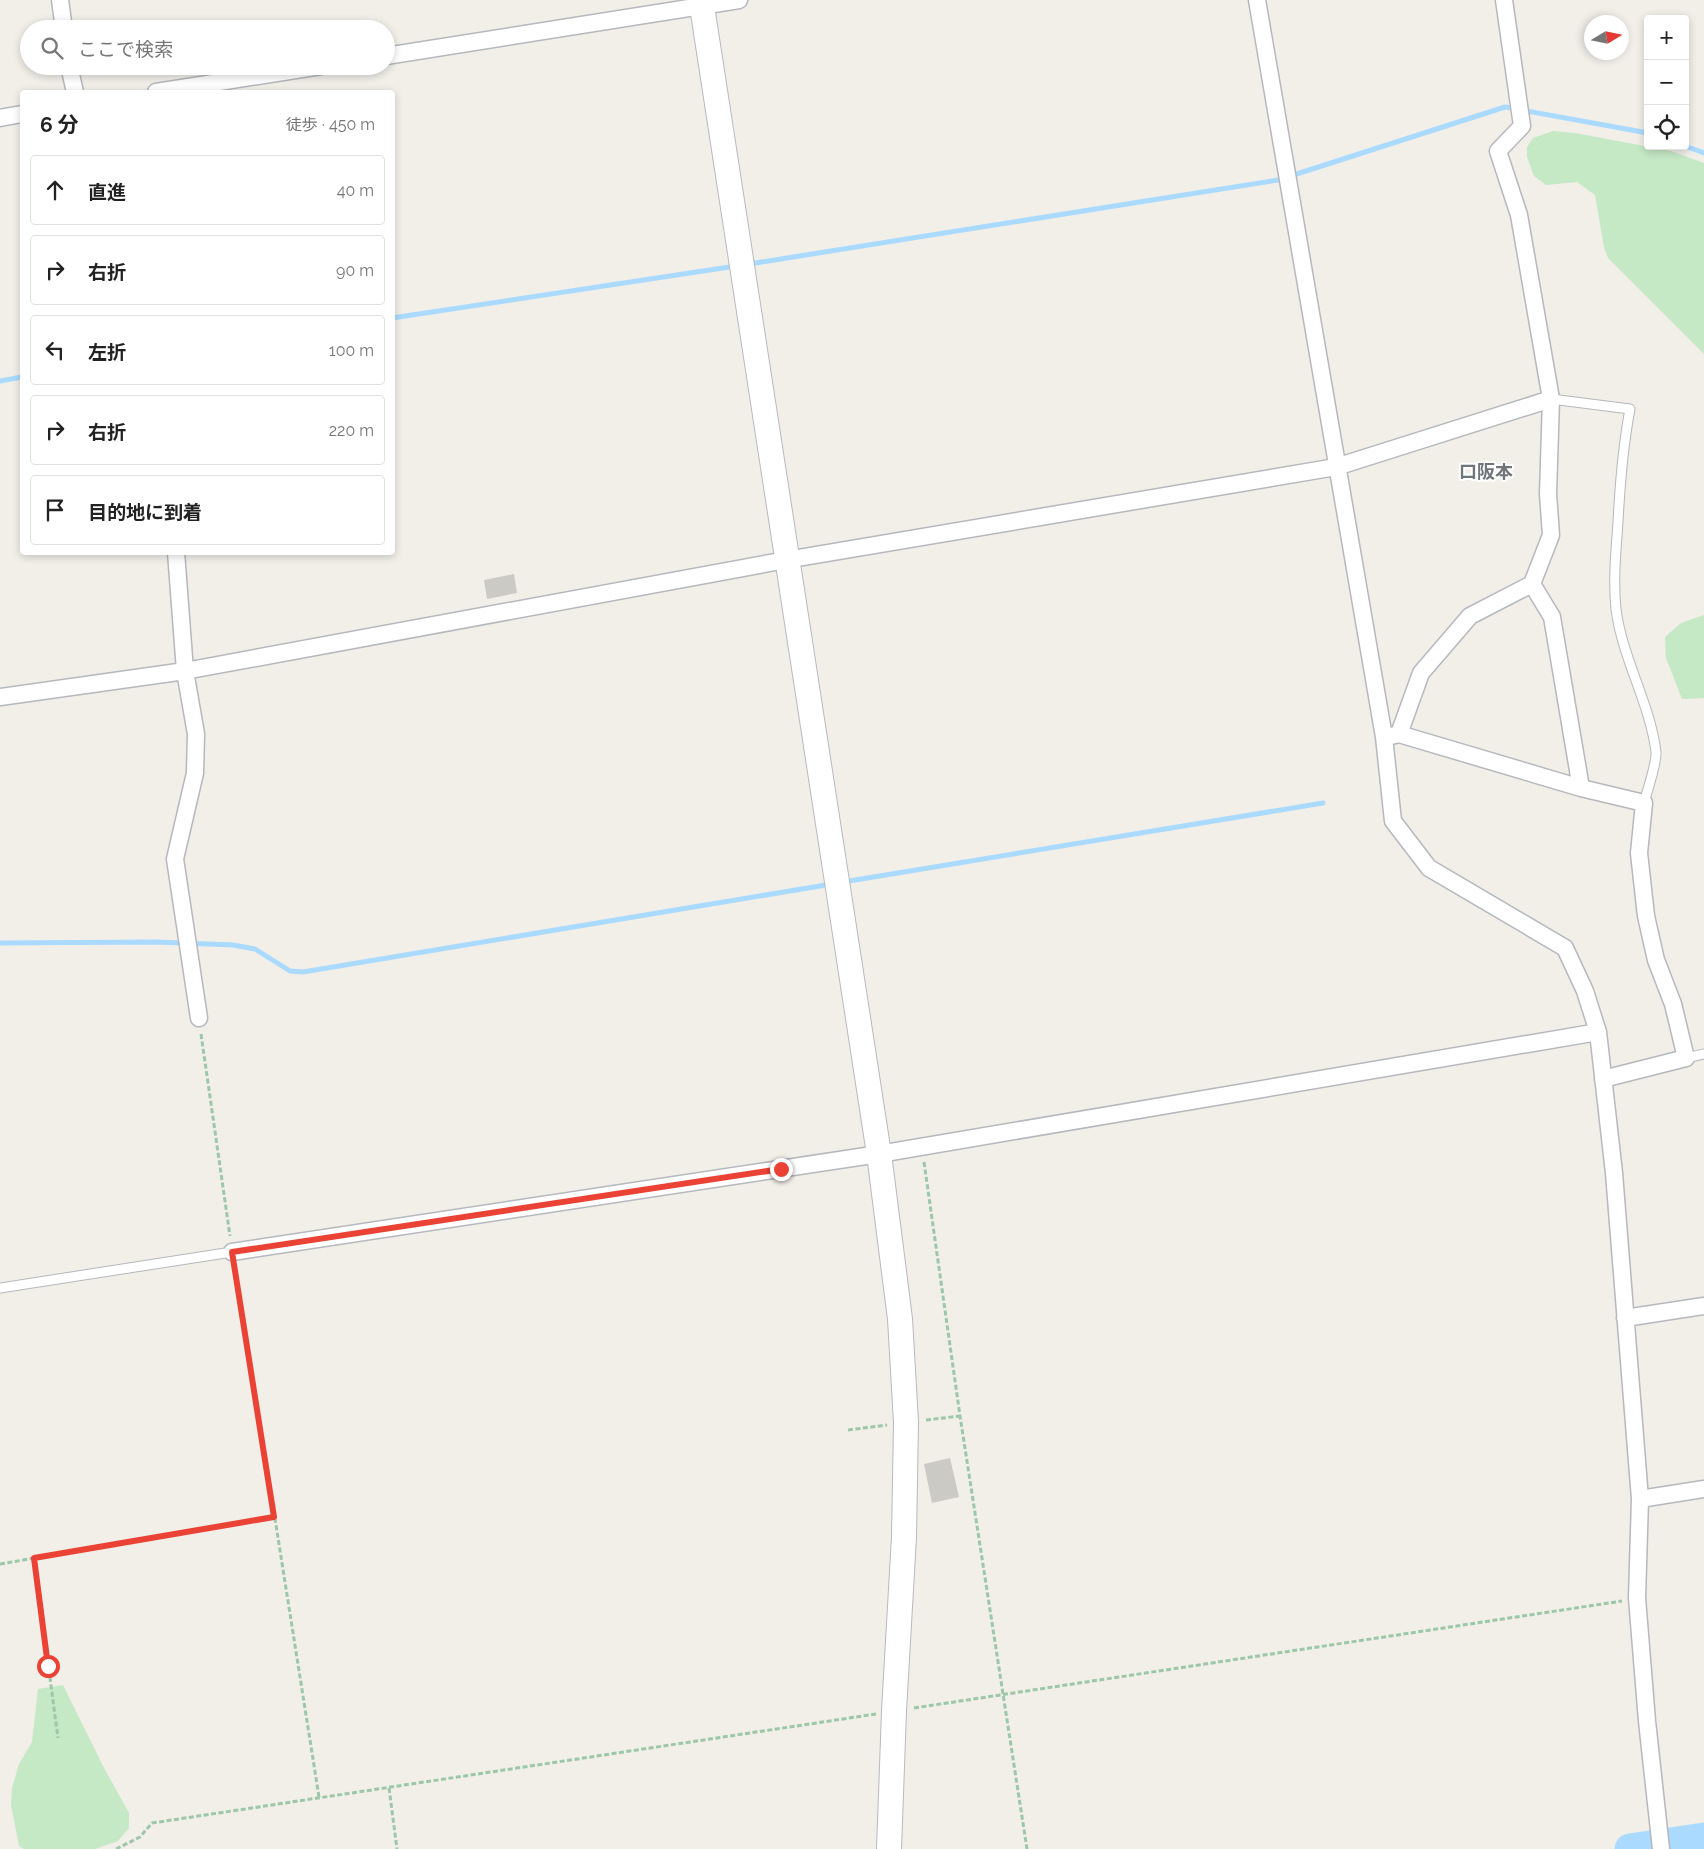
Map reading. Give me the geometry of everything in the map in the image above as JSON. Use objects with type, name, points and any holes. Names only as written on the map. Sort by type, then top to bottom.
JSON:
[{"type":"street","points":[[60,0],[63,20]]},
{"type":"street","points":[[395,54],[701,3],[739,0]]},
{"type":"street","points":[[1257,0],[1336,467],[1391,736],[1393,821],[1429,868],[1565,948],[1585,991],[1598,1032],[1614,1173],[1640,1499],[1638,1598],[1647,1721],[1660,1844]]},
{"type":"street","points":[[1391,736],[1421,673],[1470,616],[1532,584],[1551,535],[1548,494],[1551,399],[1519,215],[1498,151],[1522,126],[1504,0]]},
{"type":"street","points":[[701,3],[879,1154],[900,1319],[906,1422],[904,1537],[894,1711],[889,1849]]},
{"type":"street","points":[[71,75],[75,90]]},
{"type":"street","points":[[169,90],[264,75]]},
{"type":"street","points":[[0,118],[20,114]]},
{"type":"street","points":[[0,697],[185,671],[786,560],[1336,467],[1551,399]]},
{"type":"street","points":[[176,555],[185,671],[196,734],[195,773],[175,859],[199,1018]]},
{"type":"street","points":[[1532,584],[1552,617],[1581,788]]},
{"type":"street","points":[[1391,736],[1581,788],[1644,803],[1639,852],[1646,916],[1656,960],[1673,1004],[1686,1058],[1604,1079]]},
{"type":"street","points":[[232,1252],[879,1154],[1598,1032]]},
{"type":"street","points":[[1625,1318],[1704,1306]]},
{"type":"street","points":[[1640,1499],[1704,1489]]},
{"type":"lane","points":[[1551,399],[1630,409],[1623,443],[1615,560],[1616,609],[1628,660],[1645,706],[1656,753],[1644,803]]},
{"type":"lane","points":[[1686,1058],[1704,1054]]},
{"type":"lane","points":[[0,1288],[232,1252]]},
{"type":"path","points":[[199,1018],[232,1252],[319,1797]]},
{"type":"path","points":[[922,1147],[960,1416],[1027,1849]]},
{"type":"path","points":[[0,1564],[274,1517]]},
{"type":"path","points":[[34,1558],[58,1738]]},
{"type":"path","points":[[116,1849],[140,1837],[152,1823],[1004,1696],[1638,1598]]},
{"type":"path","points":[[389,1788],[397,1849]]},
{"type":"green space","points":[[1553,131],[1575,133],[1644,146],[1644,150],[1671,151],[1704,163],[1704,354],[1608,258],[1604,247],[1595,195],[1577,182],[1546,185],[1534,176],[1527,157],[1527,147],[1533,138]]},
{"type":"green space","points":[[1704,615],[1704,698],[1682,699],[1666,658],[1665,637],[1681,623]]},
{"type":"green space","points":[[63,1685],[103,1766],[129,1813],[129,1828],[118,1841],[95,1849],[24,1849],[19,1846],[11,1805],[12,1788],[19,1764],[32,1742],[38,1689]]},
{"type":"building","points":[[514,574],[517,593],[487,599],[484,580]]},
{"type":"building","points":[[950,1458],[959,1497],[932,1503],[924,1464]]},
{"type":"waterway","points":[[749,264],[1278,180],[1505,107],[1644,132]]},
{"type":"waterway","points":[[1689,147],[1704,153]]},
{"type":"waterway","points":[[395,318],[736,266]]},
{"type":"waterway","points":[[0,381],[20,377]]},
{"type":"waterway","points":[[843,882],[1323,803]]},
{"type":"waterway","points":[[0,943],[156,942],[233,945],[255,949],[290,971],[303,972],[832,884]]},
{"type":"waterway","points":[[1630,1849],[1704,1838]]},
{"type":"district","name":"口阪本","points":[[1486,472]]},
{"type":"route","points":[[48,1666],[34,1558],[274,1517],[232,1252],[781,1169]]}]
